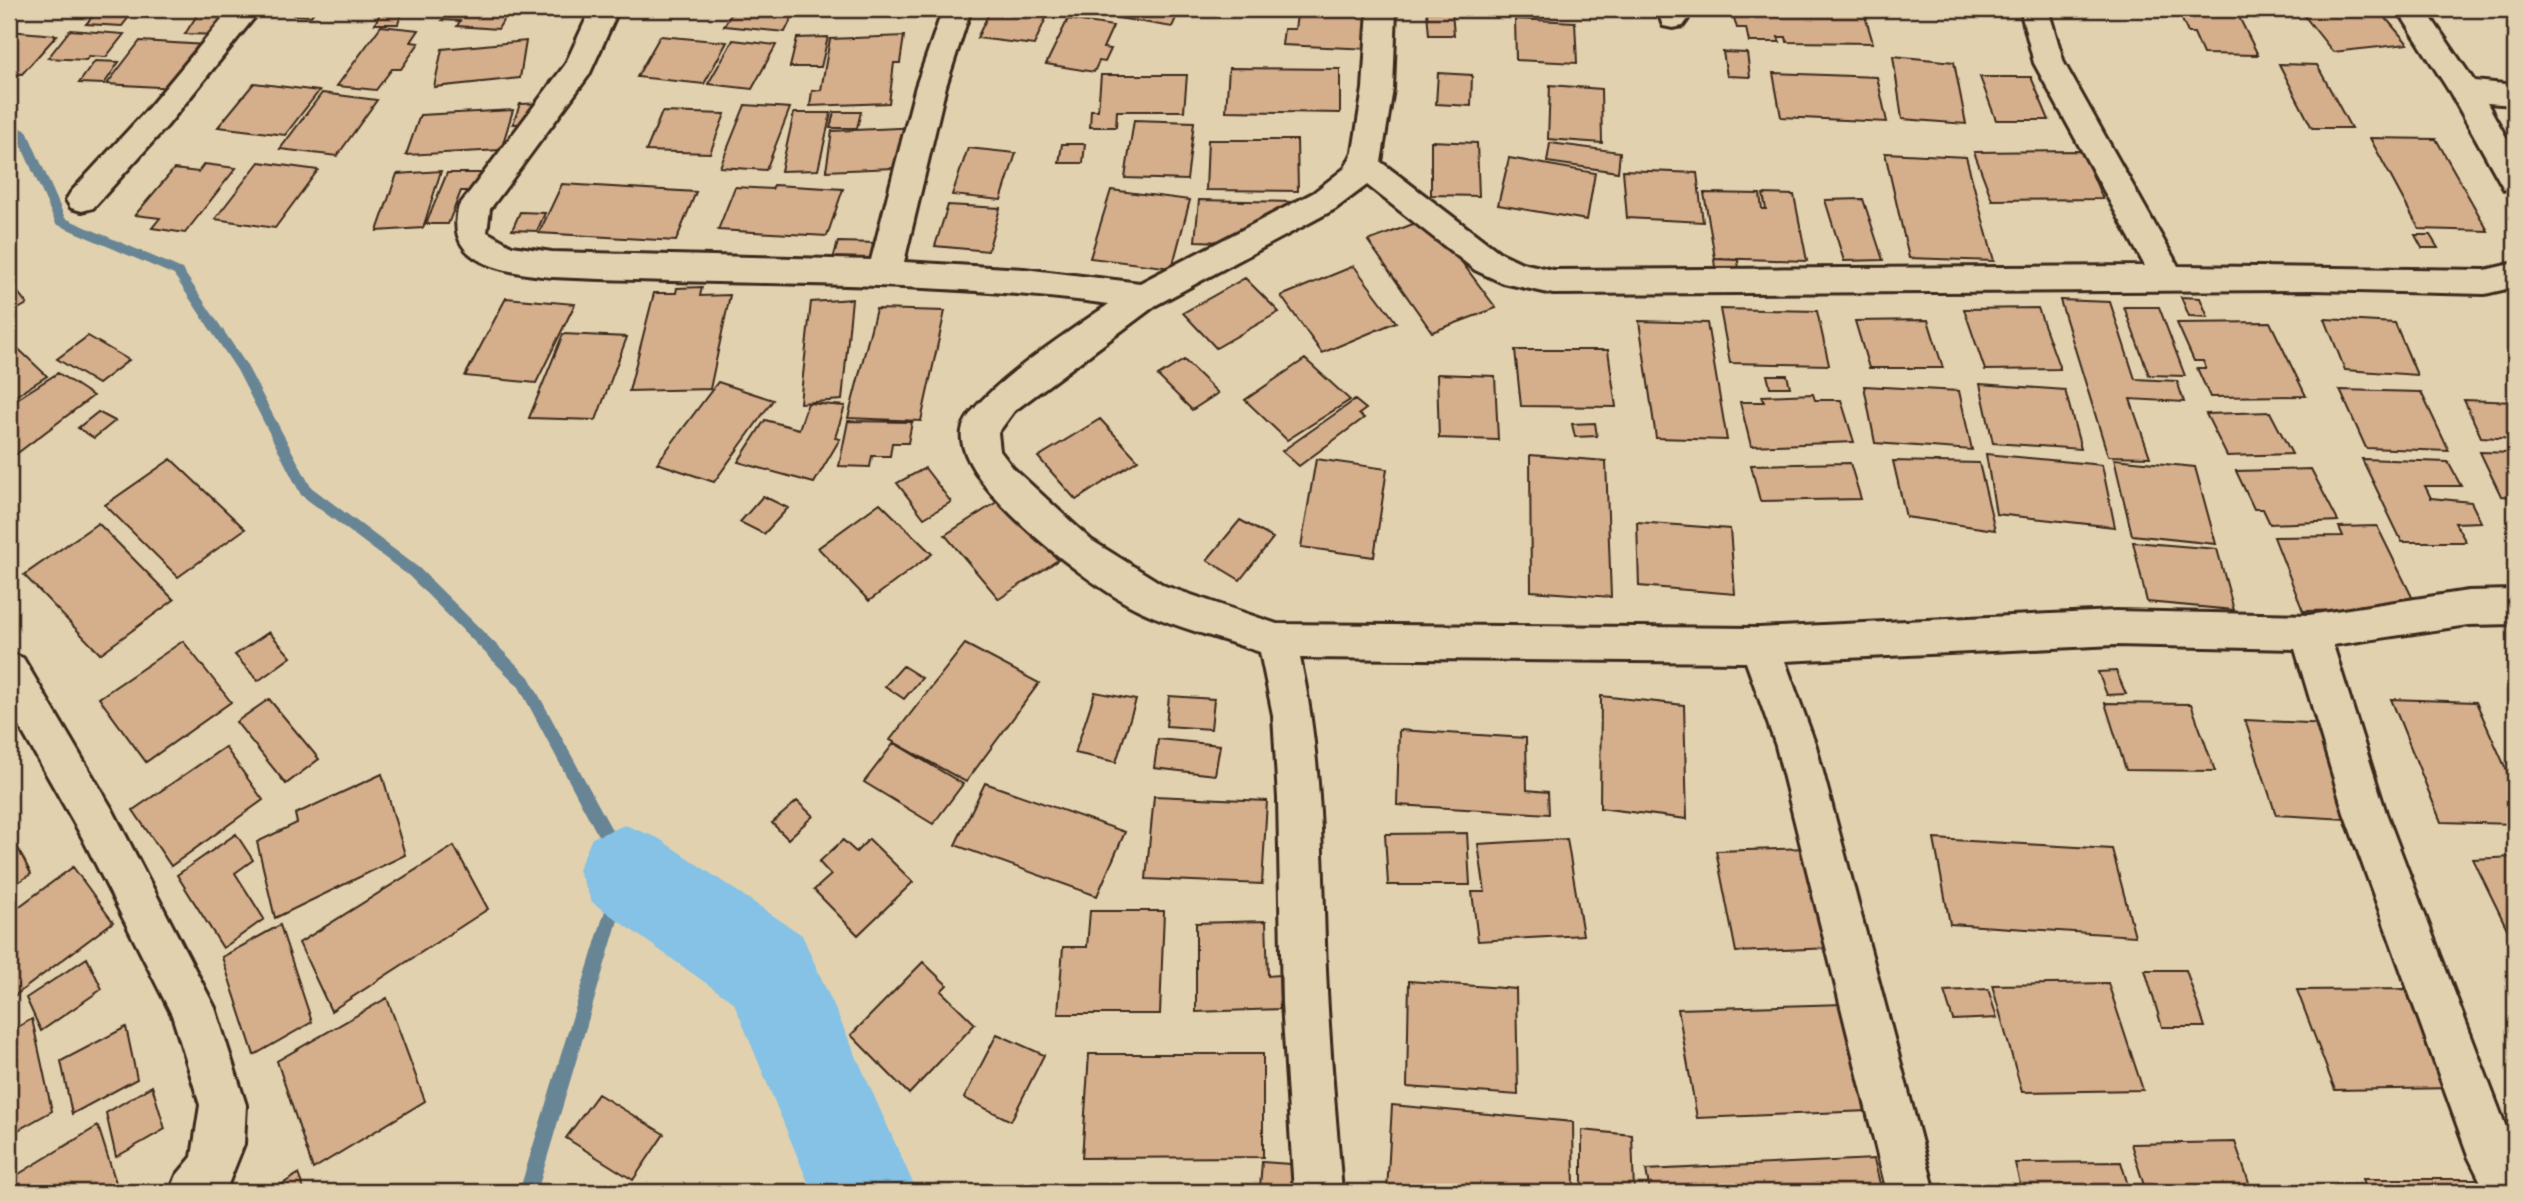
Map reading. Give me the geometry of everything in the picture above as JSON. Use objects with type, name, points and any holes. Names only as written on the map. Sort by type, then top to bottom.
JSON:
[{"type":"street","points":[[82,200],[156,119],[247,9]]},
{"type":"street","points":[[605,9],[578,68],[475,206],[469,228],[472,239],[487,249],[515,259],[549,263],[1008,280],[1144,296]]},
{"type":"street","points":[[884,274],[920,140],[931,86],[957,9]]},
{"type":"street","points":[[1382,9],[1377,93],[1364,166],[1349,185],[1324,201],[1144,296],[1002,401],[980,430],[982,455],[1000,479],[1078,551],[1152,598],[1277,641],[1759,645],[2115,628],[2309,632],[2468,608],[2515,607]]},
{"type":"street","points":[[2034,9],[2049,63],[2170,281]]},
{"type":"street","points":[[2411,9],[2465,92],[2515,181]]},
{"type":"street","points":[[2465,92],[2515,95]]},
{"type":"street","points":[[1364,166],[1487,261],[1515,274],[1553,282],[2170,281],[2312,278],[2485,282],[2515,275]]},
{"type":"street","points":[[2309,632],[2365,813],[2493,1158],[2512,1192]]},
{"type":"street","points":[[1277,641],[1293,715],[1318,1192]]},
{"type":"street","points":[[1759,645],[1796,746],[1911,1192]]},
{"type":"street","points":[[9,671],[97,823],[192,1008],[223,1105],[220,1144],[212,1171],[194,1192]]},
{"type":"building","points":[[99,9],[135,9],[122,26],[86,24]]},
{"type":"building","points":[[201,9],[240,11],[225,35],[185,34]]},
{"type":"building","points":[[298,9],[316,9],[311,16],[294,15]]},
{"type":"building","points":[[449,9],[510,9],[498,29],[457,26],[460,21],[442,20]]},
{"type":"building","points":[[734,9],[796,9],[785,32],[724,26]]},
{"type":"building","points":[[991,9],[1050,9],[1034,45],[977,38]]},
{"type":"building","points":[[1064,9],[1180,9],[1172,27]]},
{"type":"building","points":[[1298,9],[1373,9],[1371,49],[1282,45],[1284,29],[1295,29]]},
{"type":"building","points":[[1619,9],[1661,9],[1661,11],[1620,13]]},
{"type":"building","points":[[1741,9],[1863,9],[1873,43],[1787,42],[1786,37],[1778,37],[1780,42],[1749,42],[1746,28],[1737,28],[1732,11],[1742,11]]},
{"type":"building","points":[[2182,9],[2235,9],[2258,55],[2203,54],[2194,33],[2188,33],[2179,13],[2184,13]]},
{"type":"building","points":[[2299,9],[2378,9],[2408,44],[2333,52]]},
{"type":"building","points":[[402,12],[398,24],[375,24],[380,13]]},
{"type":"building","points":[[1427,12],[1452,12],[1454,35],[1429,35]]},
{"type":"building","points":[[1068,19],[1113,26],[1103,48],[1111,49],[1105,62],[1099,61],[1094,72],[1046,64]]},
{"type":"building","points":[[1515,19],[1575,22],[1577,63],[1516,60]]},
{"type":"building","points":[[381,26],[419,30],[411,42],[419,43],[401,69],[392,69],[376,90],[337,86]]},
{"type":"building","points":[[70,30],[124,34],[106,57],[89,56],[86,60],[48,58]]},
{"type":"building","points":[[9,31],[57,35],[22,74],[9,73]]},
{"type":"building","points":[[660,36],[727,42],[704,84],[637,77]]},
{"type":"building","points":[[904,36],[900,63],[894,63],[889,103],[810,106],[812,91],[821,90],[830,39]]},
{"type":"building","points":[[828,37],[821,67],[790,67],[797,38]]},
{"type":"building","points":[[733,40],[776,45],[752,89],[708,84]]},
{"type":"building","points":[[140,41],[206,45],[175,88],[107,84]]},
{"type":"building","points":[[526,41],[520,78],[434,87],[442,49]]},
{"type":"building","points":[[1723,52],[1747,53],[1750,77],[1727,76]]},
{"type":"building","points":[[1893,56],[1954,62],[1966,124],[1902,119]]},
{"type":"building","points":[[95,61],[119,62],[104,84],[79,83]]},
{"type":"building","points":[[2279,64],[2317,65],[2351,128],[2312,128]]},
{"type":"building","points":[[1229,68],[1340,69],[1340,113],[1226,111]]},
{"type":"building","points":[[1438,73],[1472,75],[1471,106],[1436,104]]},
{"type":"building","points":[[1773,73],[1877,77],[1887,122],[1781,117]]},
{"type":"building","points":[[1101,75],[1187,75],[1184,111],[1117,111],[1116,127],[1090,127],[1091,110],[1098,110]]},
{"type":"building","points":[[1980,77],[2031,77],[2049,120],[1996,120]]},
{"type":"building","points":[[254,83],[319,91],[285,135],[218,127]]},
{"type":"building","points":[[1550,85],[1601,89],[1602,143],[1548,139]]},
{"type":"building","points":[[322,93],[377,100],[337,156],[280,149]]},
{"type":"building","points":[[549,103],[542,123],[513,124],[520,104]]},
{"type":"building","points":[[745,105],[790,108],[766,170],[720,167]]},
{"type":"building","points":[[513,110],[501,150],[406,155],[420,115]]},
{"type":"building","points":[[662,112],[725,114],[710,153],[646,151]]},
{"type":"building","points":[[834,112],[861,112],[857,128],[830,128]]},
{"type":"building","points":[[794,113],[831,113],[818,170],[781,171]]},
{"type":"building","points":[[1134,120],[1194,122],[1187,180],[1125,178]]},
{"type":"building","points":[[920,127],[916,167],[826,171],[832,131]]},
{"type":"building","points":[[2370,138],[2436,139],[2488,231],[2419,229]]},
{"type":"building","points":[[1208,140],[1297,140],[1298,191],[1206,190]]},
{"type":"building","points":[[1431,141],[1477,143],[1479,196],[1431,195]]},
{"type":"building","points":[[1550,143],[1620,152],[1618,172],[1547,162]]},
{"type":"building","points":[[1062,144],[1085,144],[1083,163],[1059,163]]},
{"type":"building","points":[[968,148],[1016,153],[1001,200],[952,195]]},
{"type":"building","points":[[2082,151],[2103,199],[1992,200],[1974,152]]},
{"type":"building","points":[[1885,153],[1966,157],[1994,261],[1909,258]]},
{"type":"building","points":[[1509,158],[1595,173],[1587,220],[1498,205]]},
{"type":"building","points":[[259,162],[318,170],[275,228],[215,219]]},
{"type":"building","points":[[204,164],[236,168],[185,233],[152,228],[160,218],[135,215],[174,169],[198,172]]},
{"type":"building","points":[[1623,170],[1697,173],[1703,222],[1627,218]]},
{"type":"building","points":[[441,171],[423,228],[377,231],[397,174]]},
{"type":"building","points":[[447,173],[501,173],[471,191],[461,191],[448,224],[426,224]]},
{"type":"building","points":[[562,184],[696,192],[676,241],[539,233]]},
{"type":"building","points":[[774,185],[843,189],[827,236],[718,230],[735,187],[772,189]]},
{"type":"building","points":[[1111,190],[1190,200],[1172,268],[1090,258]]},
{"type":"building","points":[[1704,193],[1760,194],[1762,209],[1766,209],[1763,194],[1794,195],[1807,261],[1715,258]]},
{"type":"building","points":[[1863,199],[1883,260],[1844,261],[1825,200]]},
{"type":"building","points":[[1199,200],[1292,202],[1291,232],[1258,243],[1195,241]]},
{"type":"building","points":[[948,205],[1000,208],[988,251],[935,246]]},
{"type":"building","points":[[520,212],[545,213],[537,231],[512,230]]},
{"type":"building","points":[[1429,218],[1496,308],[1432,332],[1368,241]]},
{"type":"building","points":[[2415,235],[2430,235],[2438,248],[2422,248]]},
{"type":"building","points":[[838,242],[877,243],[873,260],[833,259]]},
{"type":"building","points":[[1714,259],[1738,260],[1740,278],[1716,277]]},
{"type":"building","points":[[1354,266],[1396,322],[1322,353],[1281,296]]},
{"type":"building","points":[[1245,278],[1279,312],[1216,348],[1183,313]]},
{"type":"building","points":[[9,281],[27,304],[9,314]]},
{"type":"building","points":[[702,287],[700,296],[730,295],[710,389],[629,391],[654,293],[676,293],[677,288]]},
{"type":"building","points":[[2181,297],[2200,298],[2208,317],[2189,316]]},
{"type":"building","points":[[506,298],[575,304],[536,383],[465,376]]},
{"type":"building","points":[[852,299],[842,400],[800,403],[811,302]]},
{"type":"building","points":[[2060,300],[2110,302],[2135,379],[2177,381],[2184,402],[2130,399],[2150,457],[2108,456]]},
{"type":"building","points":[[2124,307],[2159,307],[2185,376],[2149,375]]},
{"type":"building","points":[[2038,308],[2060,369],[1985,370],[1964,309]]},
{"type":"building","points":[[876,309],[945,311],[921,421],[848,418]]},
{"type":"building","points":[[1720,309],[1817,311],[1829,365],[1730,363]]},
{"type":"building","points":[[2325,319],[2395,323],[2417,375],[2345,370]]},
{"type":"building","points":[[1928,320],[1943,368],[1869,368],[1855,321]]},
{"type":"building","points":[[1639,321],[1707,323],[1727,440],[1656,438]]},
{"type":"building","points":[[2270,322],[2306,396],[2210,397],[2197,368],[2206,368],[2203,361],[2194,361],[2177,323]]},
{"type":"building","points":[[563,334],[627,337],[596,420],[529,418]]},
{"type":"building","points":[[88,336],[129,360],[98,384],[57,359]]},
{"type":"building","points":[[9,340],[47,376],[9,400]]},
{"type":"building","points":[[1515,350],[1608,350],[1616,407],[1521,406]]},
{"type":"building","points":[[1305,359],[1350,400],[1287,440],[1245,400]]},
{"type":"building","points":[[1184,360],[1218,393],[1192,410],[1158,376]]},
{"type":"building","points":[[58,373],[93,396],[15,455],[9,450],[9,404]]},
{"type":"building","points":[[1437,374],[1495,376],[1498,440],[1439,438]]},
{"type":"building","points":[[1767,375],[1787,375],[1790,387],[1770,387]]},
{"type":"building","points":[[718,382],[773,400],[714,482],[657,463]]},
{"type":"building","points":[[1980,384],[2065,390],[2081,449],[1993,443]]},
{"type":"building","points":[[1864,386],[1959,391],[1972,450],[1875,443]]},
{"type":"building","points":[[2340,390],[2421,392],[2449,451],[2366,448]]},
{"type":"building","points":[[1813,394],[1815,400],[1841,400],[1854,442],[1751,446],[1740,402],[1764,402],[1762,396]]},
{"type":"building","points":[[1355,400],[1366,409],[1359,414],[1364,418],[1299,466],[1282,451]]},
{"type":"building","points":[[2464,400],[2515,402],[2515,439],[2481,437]]},
{"type":"building","points":[[808,403],[845,406],[835,438],[840,439],[814,483],[738,462],[765,420],[799,429]]},
{"type":"building","points":[[98,412],[115,421],[94,438],[78,428]]},
{"type":"building","points":[[2270,412],[2292,454],[2227,456],[2206,414]]},
{"type":"building","points":[[1100,419],[1138,460],[1076,500],[1038,457]]},
{"type":"building","points":[[848,421],[912,422],[908,443],[892,443],[890,456],[872,456],[870,467],[839,466]]},
{"type":"building","points":[[1595,423],[1597,436],[1575,437],[1572,424]]},
{"type":"building","points":[[2480,452],[2515,453],[2515,497],[2501,496]]},
{"type":"building","points":[[1986,454],[2102,465],[2115,527],[1996,514]]},
{"type":"building","points":[[1530,455],[1606,461],[1611,597],[1531,591]]},
{"type":"building","points":[[171,459],[245,529],[178,577],[105,505]]},
{"type":"building","points":[[1316,459],[1387,469],[1374,557],[1301,547]]},
{"type":"building","points":[[2114,459],[2195,467],[2216,544],[2132,535]]},
{"type":"building","points":[[2362,459],[2448,462],[2461,486],[2425,486],[2431,498],[2471,502],[2481,522],[2455,523],[2466,542],[2402,542]]},
{"type":"building","points":[[1893,461],[1979,463],[1995,530],[1906,517]]},
{"type":"building","points":[[1850,463],[1861,499],[1760,501],[1751,465]]},
{"type":"building","points":[[925,468],[951,502],[924,518],[897,483]]},
{"type":"building","points":[[2311,469],[2338,521],[2270,524],[2263,509],[2254,509],[2236,471]]},
{"type":"building","points":[[763,496],[788,508],[764,534],[740,522]]},
{"type":"building","points":[[1003,498],[1058,560],[999,599],[945,535]]},
{"type":"building","points":[[880,503],[932,554],[869,601],[818,548]]},
{"type":"building","points":[[1240,520],[1273,538],[1240,580],[1207,560]]},
{"type":"building","points":[[1637,522],[1730,529],[1735,594],[1639,586]]},
{"type":"building","points":[[98,523],[174,600],[100,654],[24,575]]},
{"type":"building","points":[[2377,526],[2418,609],[2303,611],[2274,537],[2343,536],[2339,527]]},
{"type":"building","points":[[2133,542],[2217,549],[2234,610],[2147,602]]},
{"type":"building","points":[[269,632],[291,657],[258,681],[235,655]]},
{"type":"building","points":[[183,641],[231,702],[146,762],[99,698]]},
{"type":"building","points":[[965,644],[1039,683],[966,782],[890,740]]},
{"type":"building","points":[[903,666],[922,678],[904,699],[885,686]]},
{"type":"building","points":[[2116,671],[2126,694],[2107,695],[2098,672]]},
{"type":"building","points":[[1095,692],[1136,700],[1116,762],[1075,753]]},
{"type":"building","points":[[1169,696],[1214,699],[1211,729],[1166,726]]},
{"type":"building","points":[[1601,696],[1684,705],[1687,819],[1600,808]]},
{"type":"building","points":[[269,699],[319,759],[286,784],[236,722]]},
{"type":"building","points":[[2391,699],[2476,702],[2515,789],[2515,824],[2441,822]]},
{"type":"building","points":[[2105,703],[2191,704],[2215,771],[2126,770]]},
{"type":"building","points":[[2245,720],[2327,724],[2362,820],[2276,815]]},
{"type":"building","points":[[1399,730],[1526,738],[1527,790],[1548,792],[1549,814],[1397,805]]},
{"type":"building","points":[[1158,739],[1220,745],[1215,775],[1154,768]]},
{"type":"building","points":[[894,743],[963,784],[933,824],[864,782]]},
{"type":"building","points":[[225,747],[263,800],[171,866],[133,810]]},
{"type":"building","points":[[382,774],[405,855],[275,918],[257,842],[297,823],[295,814]]},
{"type":"building","points":[[985,783],[1125,832],[1097,896],[955,845]]},
{"type":"building","points":[[1154,796],[1267,801],[1262,884],[1146,879]]},
{"type":"building","points":[[797,801],[813,816],[788,839],[772,823]]},
{"type":"building","points":[[9,830],[31,874],[9,888]]},
{"type":"building","points":[[1467,833],[1470,885],[1388,885],[1385,834]]},
{"type":"building","points":[[236,834],[253,860],[235,873],[264,919],[223,948],[177,875]]},
{"type":"building","points":[[869,839],[913,882],[858,935],[814,890],[831,875],[819,862],[843,840],[856,852]]},
{"type":"building","points":[[1567,839],[1583,935],[1478,941],[1472,892],[1485,892],[1478,844]]},
{"type":"building","points":[[1934,839],[2112,849],[2135,936],[1950,924]]},
{"type":"building","points":[[454,846],[488,909],[331,1011],[299,943]]},
{"type":"building","points":[[1809,848],[1833,948],[1736,952],[1716,851]]},
{"type":"building","points":[[2515,857],[2515,945],[2473,859]]},
{"type":"building","points":[[73,867],[113,922],[9,1000],[9,914]]},
{"type":"building","points":[[1090,911],[1164,911],[1160,1014],[1058,1014],[1063,947],[1087,947]]},
{"type":"building","points":[[1266,921],[1268,976],[1279,975],[1280,1009],[1196,1012],[1196,923]]},
{"type":"building","points":[[280,925],[312,1022],[254,1055],[222,957]]},
{"type":"building","points":[[87,958],[102,989],[41,1031],[26,998]]},
{"type":"building","points":[[923,962],[947,985],[941,991],[975,1024],[909,1094],[851,1035]]},
{"type":"building","points":[[2145,970],[2186,970],[2205,1027],[2162,1027]]},
{"type":"building","points":[[1409,981],[1516,989],[1518,1095],[1407,1087]]},
{"type":"building","points":[[2108,983],[2143,1090],[2022,1092],[1992,985]]},
{"type":"building","points":[[1988,989],[1997,1018],[1953,1020],[1944,991]]},
{"type":"building","points":[[2412,989],[2454,1088],[2335,1090],[2297,990]]},
{"type":"building","points":[[387,998],[425,1101],[313,1169],[277,1061]]},
{"type":"building","points":[[1844,1004],[1869,1111],[1697,1118],[1678,1009]]},
{"type":"building","points":[[32,1019],[52,1111],[9,1135],[9,1032]]},
{"type":"building","points":[[126,1027],[137,1079],[72,1114],[61,1061]]},
{"type":"building","points":[[997,1034],[1044,1055],[1011,1121],[964,1098]]},
{"type":"building","points":[[1089,1054],[1263,1054],[1263,1157],[1082,1158]]},
{"type":"building","points":[[152,1086],[165,1129],[116,1157],[106,1113]]},
{"type":"building","points":[[598,1094],[664,1134],[633,1180],[566,1138]]},
{"type":"building","points":[[1392,1105],[1573,1122],[1574,1192],[1387,1192]]},
{"type":"building","points":[[98,1126],[119,1192],[9,1192],[9,1180]]},
{"type":"building","points":[[1582,1130],[1632,1135],[1634,1192],[1582,1192]]},
{"type":"building","points":[[2235,1142],[2252,1192],[2146,1192],[2131,1144]]},
{"type":"building","points":[[1874,1159],[1882,1192],[1650,1192],[1646,1170]]},
{"type":"building","points":[[1262,1162],[1304,1165],[1302,1190],[1260,1187]]},
{"type":"building","points":[[2121,1162],[2130,1192],[2022,1192],[2015,1163]]},
{"type":"building","points":[[298,1174],[305,1192],[270,1192]]},
{"type":"building","points":[[2363,1179],[2485,1179],[2491,1192],[2368,1192]]},
{"type":"waterway","points":[[9,126],[21,131],[60,221],[178,272],[242,367],[306,491],[414,572],[524,682],[625,870],[528,1192]]},
{"type":"waterway","points":[[625,870],[768,969],[865,1192]]}]
